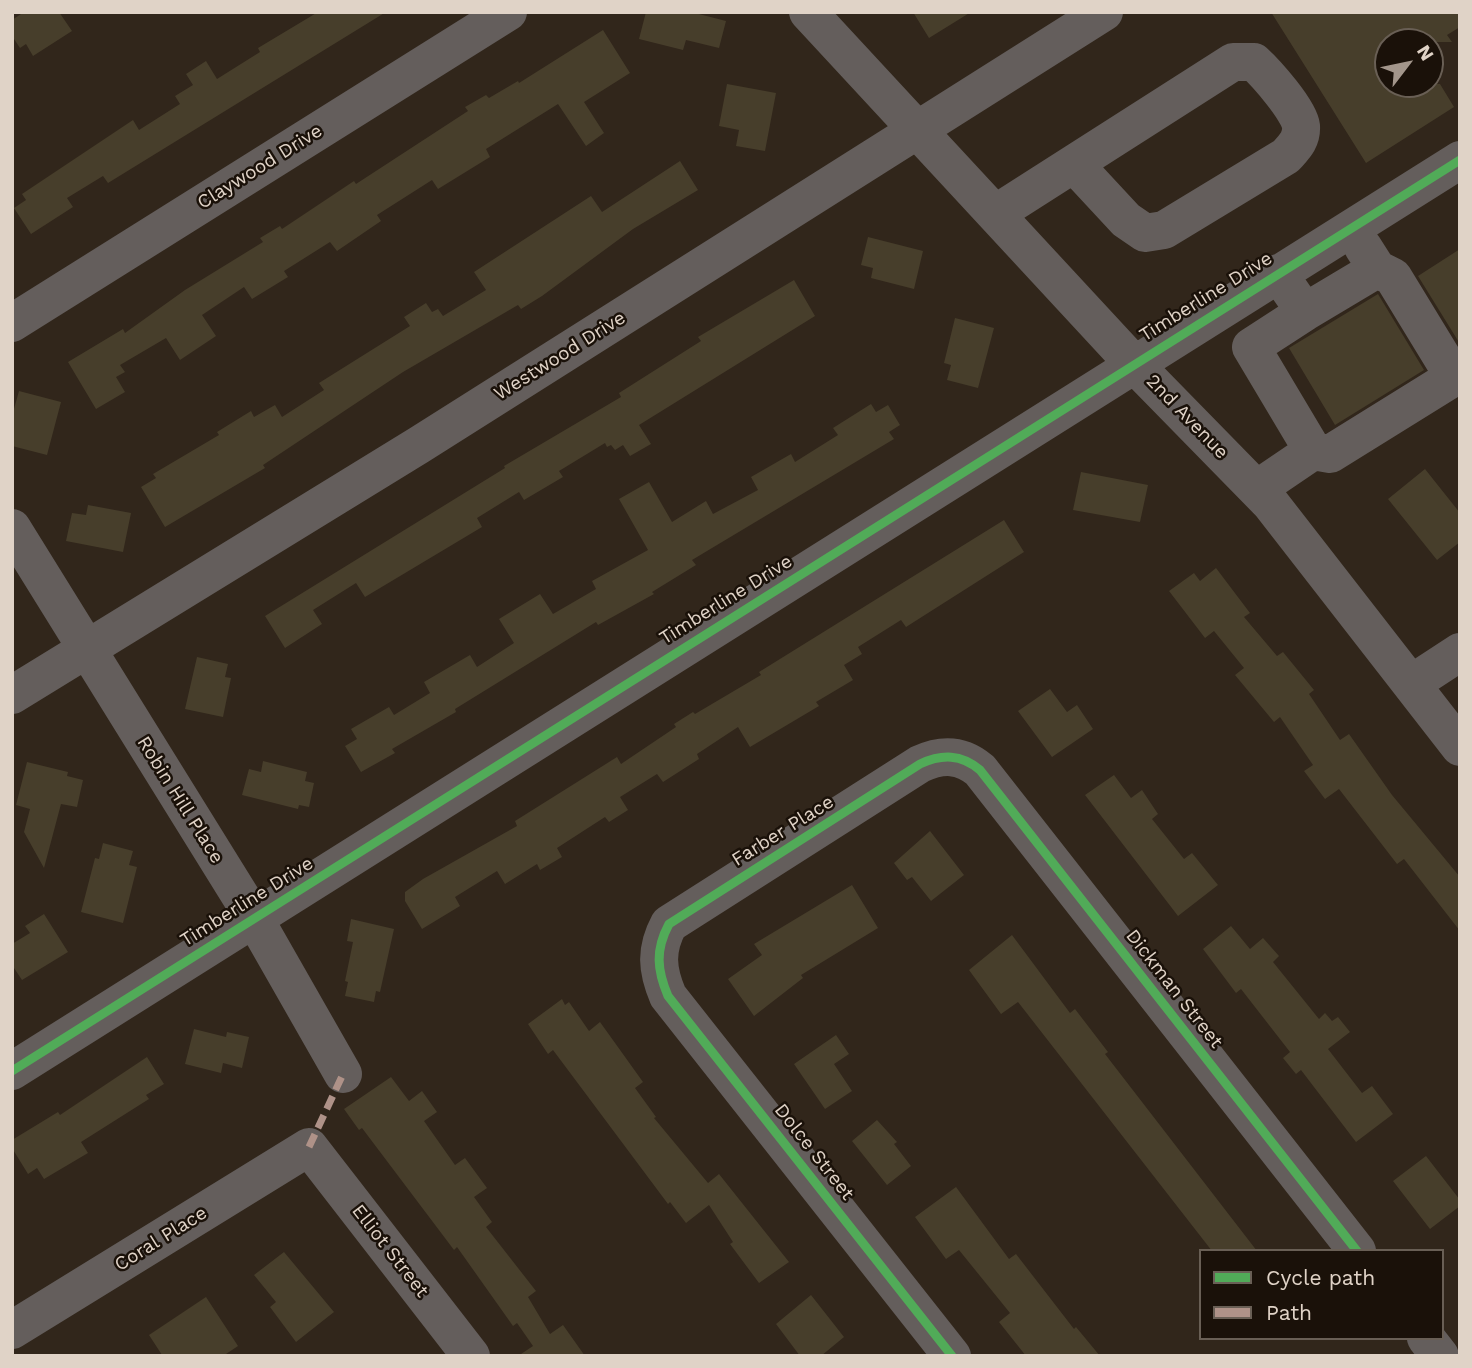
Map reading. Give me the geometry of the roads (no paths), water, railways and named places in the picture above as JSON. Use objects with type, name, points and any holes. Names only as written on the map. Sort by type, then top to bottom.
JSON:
[{"type":"street","name":"Claywood Drive","points":[[12,323],[508,12]]},
{"type":"street","name":"2nd Avenue","points":[[808,12],[1133,363],[1257,489],[1460,747]]},
{"type":"street","name":"Westwood Drive","points":[[12,695],[419,445],[1104,12]]},
{"type":"street","points":[[995,214],[1233,62],[1254,62],[1269,76],[1301,124],[1299,141],[1286,156],[1164,230],[1144,233],[1126,220],[1074,164]]},
{"type":"street","name":"Timberline Drive","points":[[12,1070],[1133,363],[1460,160]]},
{"type":"street","points":[[1257,489],[1313,451],[1330,453],[1454,377],[1393,277],[1377,269],[1351,228]]},
{"type":"street","points":[[1313,451],[1251,347],[1377,269]]},
{"type":"street","points":[[1278,272],[1305,312]]},
{"type":"street","name":"Robin Hill Place","points":[[12,528],[254,918],[343,1074]]},
{"type":"street","points":[[1411,684],[1460,652]]},
{"type":"street","name":"Farber Place","points":[[659,965],[658,950],[669,924],[920,765],[939,757],[956,757]]},
{"type":"street","name":"Dickman Street","points":[[956,757],[971,762],[980,770],[1355,1249]]},
{"type":"street","name":"Dolce Street","points":[[659,965],[668,996],[951,1356]]},
{"type":"street","name":"Coral Place","points":[[12,1330],[309,1147]]},
{"type":"street","name":"Elliot Street","points":[[309,1147],[471,1356]]},
{"type":"street","points":[[1428,1340],[1440,1356]]}]
